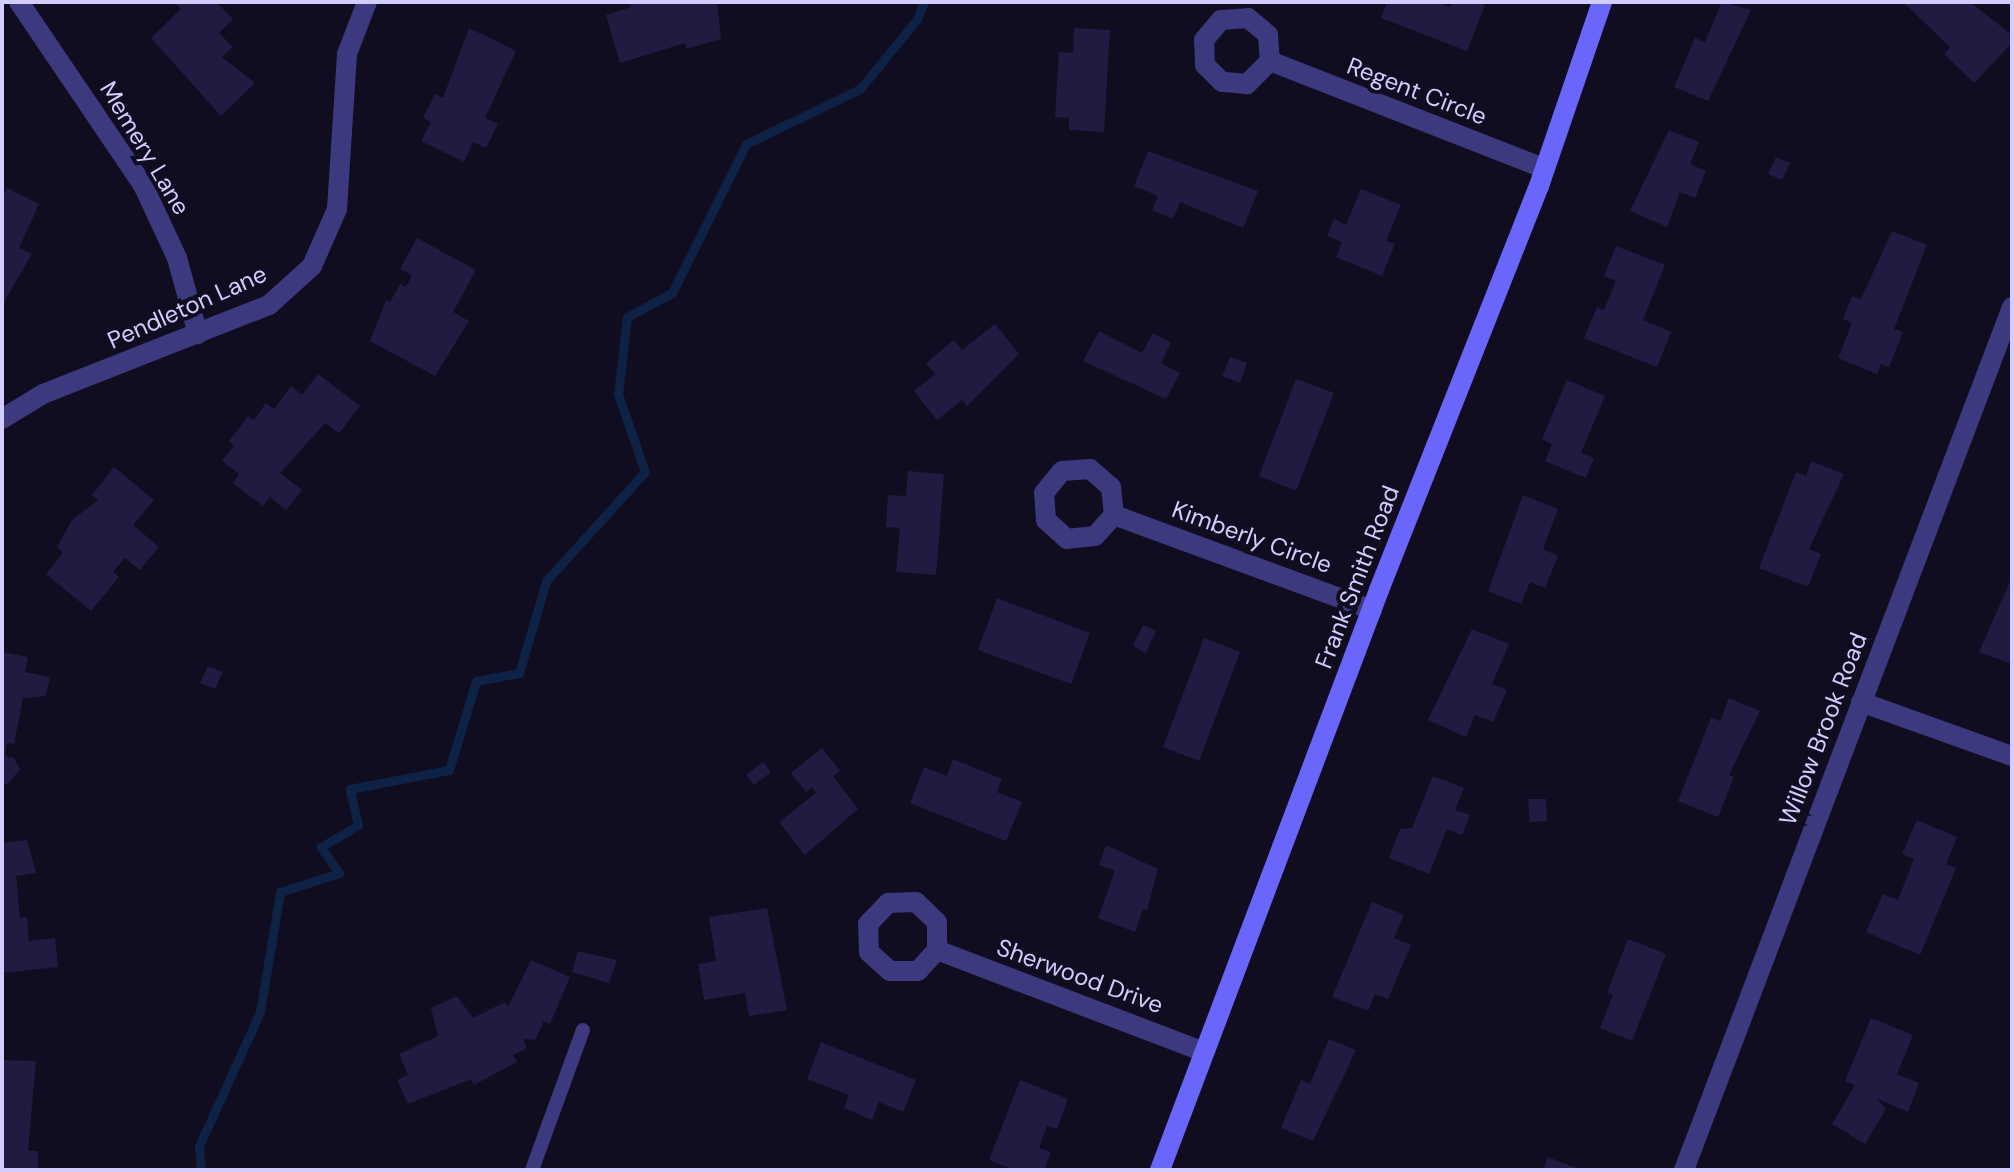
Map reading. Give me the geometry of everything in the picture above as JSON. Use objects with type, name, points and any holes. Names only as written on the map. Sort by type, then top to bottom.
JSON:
[{"type":"street","name":"Memery Lane","points":[[19,2],[143,185],[177,258],[198,334]]},
{"type":"street","name":"Pendleton Lane","points":[[2,419],[43,394],[269,305],[312,266],[326,241],[342,173],[347,54],[367,2]]},
{"type":"street","name":"Frank Smith Road","points":[[1160,1170],[1372,610],[1545,169],[1602,2]]},
{"type":"street","name":"Regent Circle","points":[[1270,61],[1545,169]]},
{"type":"street","name":"Willow Brook Road","points":[[1684,1170],[2012,307]]},
{"type":"street","name":"Kimberly Circle","points":[[1114,515],[1372,610]]},
{"type":"street","points":[[1861,702],[2012,756]]},
{"type":"street","name":"Sherwood Drive","points":[[937,950],[1204,1052]]},
{"type":"lane","points":[[532,1170],[583,1030]]},
{"type":"building","points":[[174,2],[216,2],[233,19],[219,33],[233,47],[222,57],[255,83],[221,116],[151,38],[181,9]]},
{"type":"building","points":[[630,2],[717,2],[721,39],[686,49],[685,43],[620,63],[606,15],[631,7]]},
{"type":"building","points":[[1387,2],[1436,2],[1450,7],[1452,2],[1486,2],[1467,51],[1381,18]]},
{"type":"building","points":[[1722,2],[1751,10],[1708,101],[1674,87],[1695,38],[1705,42]]},
{"type":"building","points":[[1903,2],[1970,2],[2012,35],[2012,43],[1974,83],[1944,54],[1950,47]]},
{"type":"building","points":[[469,28],[516,51],[485,118],[498,124],[486,148],[473,142],[464,162],[421,141],[431,122],[423,118],[435,94],[443,98]]},
{"type":"building","points":[[1074,28],[1110,30],[1104,132],[1069,130],[1069,118],[1055,117],[1059,52],[1073,53]]},
{"type":"building","points":[[1669,130],[1699,142],[1690,164],[1706,171],[1695,198],[1680,192],[1667,227],[1630,211]]},
{"type":"building","points":[[1148,151],[1258,191],[1243,228],[1180,202],[1173,219],[1152,210],[1158,196],[1134,186]]},
{"type":"building","points":[[1776,157],[1790,163],[1782,180],[1768,174]]},
{"type":"building","points":[[7,188],[39,204],[19,248],[32,254],[5,300],[2,316],[2,198]]},
{"type":"building","points":[[1361,189],[1401,205],[1386,241],[1395,244],[1382,276],[1336,257],[1342,242],[1327,236],[1334,219],[1346,225]]},
{"type":"building","points":[[1892,231],[1927,245],[1894,329],[1903,332],[1889,367],[1881,364],[1877,374],[1838,358],[1852,323],[1843,319],[1852,296],[1861,299]]},
{"type":"building","points":[[417,238],[476,270],[453,312],[469,321],[435,376],[370,341],[386,300],[390,302],[400,284],[406,287],[412,275],[400,269]]},
{"type":"building","points":[[1616,246],[1665,265],[1643,320],[1671,332],[1657,367],[1584,338],[1597,307],[1604,310],[1616,281],[1604,276]]},
{"type":"building","points":[[995,324],[1019,354],[967,406],[962,400],[937,420],[914,391],[935,374],[926,363],[954,340],[962,350]]},
{"type":"building","points":[[1099,331],[1142,353],[1153,333],[1171,343],[1161,363],[1180,373],[1166,399],[1083,361]]},
{"type":"building","points":[[1230,357],[1247,363],[1240,383],[1222,376]]},
{"type":"building","points":[[318,374],[360,406],[339,433],[325,423],[280,473],[302,490],[286,510],[270,497],[263,506],[233,483],[239,474],[222,461],[234,446],[229,441],[248,416],[254,420],[266,403],[274,409],[291,386],[302,395]]},
{"type":"building","points":[[1296,379],[1334,393],[1296,491],[1259,476]]},
{"type":"building","points":[[1567,380],[1605,396],[1581,453],[1594,458],[1586,478],[1545,461],[1552,444],[1542,439]]},
{"type":"building","points":[[1811,461],[1844,474],[1809,549],[1821,554],[1808,587],[1759,568],[1796,472],[1806,476]]},
{"type":"building","points":[[114,467],[154,500],[133,525],[159,547],[140,570],[125,558],[113,572],[119,577],[91,611],[46,574],[63,553],[57,547],[72,520],[98,500],[92,495]]},
{"type":"building","points":[[908,471],[944,474],[936,575],[896,572],[900,528],[886,527],[888,495],[906,496]]},
{"type":"building","points":[[1523,495],[1558,509],[1543,549],[1558,556],[1545,588],[1530,582],[1521,604],[1488,591]]},
{"type":"building","points":[[2012,577],[2012,664],[1979,652]]},
{"type":"building","points":[[997,598],[1090,633],[1071,684],[978,650]]},
{"type":"building","points":[[1143,625],[1156,631],[1146,653],[1133,646]]},
{"type":"building","points":[[1472,629],[1509,644],[1492,684],[1507,690],[1493,722],[1475,715],[1466,737],[1428,720]]},
{"type":"building","points":[[1204,638],[1240,652],[1199,761],[1163,747]]},
{"type":"building","points":[[2,652],[28,657],[25,672],[50,677],[46,696],[23,698],[14,744],[7,743],[5,756],[14,758],[20,769],[8,784],[2,783]]},
{"type":"building","points":[[208,666],[223,672],[215,689],[200,683]]},
{"type":"building","points":[[1729,698],[1760,711],[1729,775],[1734,777],[1718,817],[1678,801],[1711,718],[1720,721]]},
{"type":"building","points":[[822,748],[840,771],[833,776],[858,809],[805,855],[779,822],[816,793],[812,787],[806,792],[791,773]]},
{"type":"building","points":[[953,759],[1002,779],[997,792],[1022,802],[1006,841],[910,803],[924,767],[947,776]]},
{"type":"building","points":[[763,762],[771,772],[754,785],[746,775]]},
{"type":"building","points":[[1433,776],[1464,788],[1455,810],[1470,815],[1462,835],[1447,829],[1429,874],[1389,858],[1400,829],[1412,828]]},
{"type":"building","points":[[1528,799],[1546,799],[1547,821],[1530,822]]},
{"type":"building","points":[[1917,820],[1957,837],[1946,864],[1956,868],[1920,955],[1866,932],[1883,894],[1898,900],[1914,859],[1902,854]]},
{"type":"building","points":[[27,840],[36,873],[16,876],[20,918],[27,917],[29,941],[55,938],[58,967],[2,973],[2,843]]},
{"type":"building","points":[[1106,845],[1158,869],[1147,910],[1143,909],[1135,932],[1098,918],[1115,871],[1099,865]]},
{"type":"building","points":[[1372,902],[1404,915],[1394,938],[1411,945],[1388,999],[1375,994],[1368,1011],[1332,997]]},
{"type":"building","points":[[767,908],[787,1010],[749,1016],[745,993],[704,1000],[698,964],[716,961],[709,917]]},
{"type":"building","points":[[1628,939],[1666,954],[1632,1041],[1600,1028],[1613,995],[1607,993]]},
{"type":"building","points":[[578,951],[617,960],[609,983],[572,972]]},
{"type":"building","points":[[531,960],[570,977],[550,1024],[544,1021],[535,1040],[523,1039],[527,1048],[513,1055],[517,1062],[474,1085],[471,1079],[408,1104],[397,1080],[408,1075],[399,1054],[438,1036],[431,1008],[457,996],[473,1018],[505,1002],[508,1007]]},
{"type":"building","points":[[1871,1018],[1913,1035],[1897,1074],[1919,1083],[1908,1112],[1876,1098],[1886,1109],[1865,1144],[1832,1124],[1855,1085],[1845,1081]]},
{"type":"building","points":[[1329,1039],[1356,1050],[1313,1141],[1281,1128],[1301,1080],[1310,1084]]},
{"type":"building","points":[[821,1042],[916,1080],[903,1112],[879,1102],[872,1120],[844,1108],[849,1095],[807,1079]]},
{"type":"building","points":[[2,1060],[36,1061],[28,1151],[38,1151],[38,1170],[2,1170]]},
{"type":"building","points":[[1020,1080],[1068,1099],[1057,1129],[1047,1126],[1039,1148],[1051,1152],[1044,1170],[1014,1170],[989,1160]]},
{"type":"building","points":[[1548,1157],[1581,1170],[1543,1170]]},
{"type":"waterway","points":[[201,1170],[199,1146],[260,1012],[280,892],[339,873],[321,847],[358,825],[350,789],[449,770],[476,681],[519,673],[546,581],[645,472],[618,394],[627,317],[672,293],[746,144],[860,89],[917,19],[924,2]]}]
